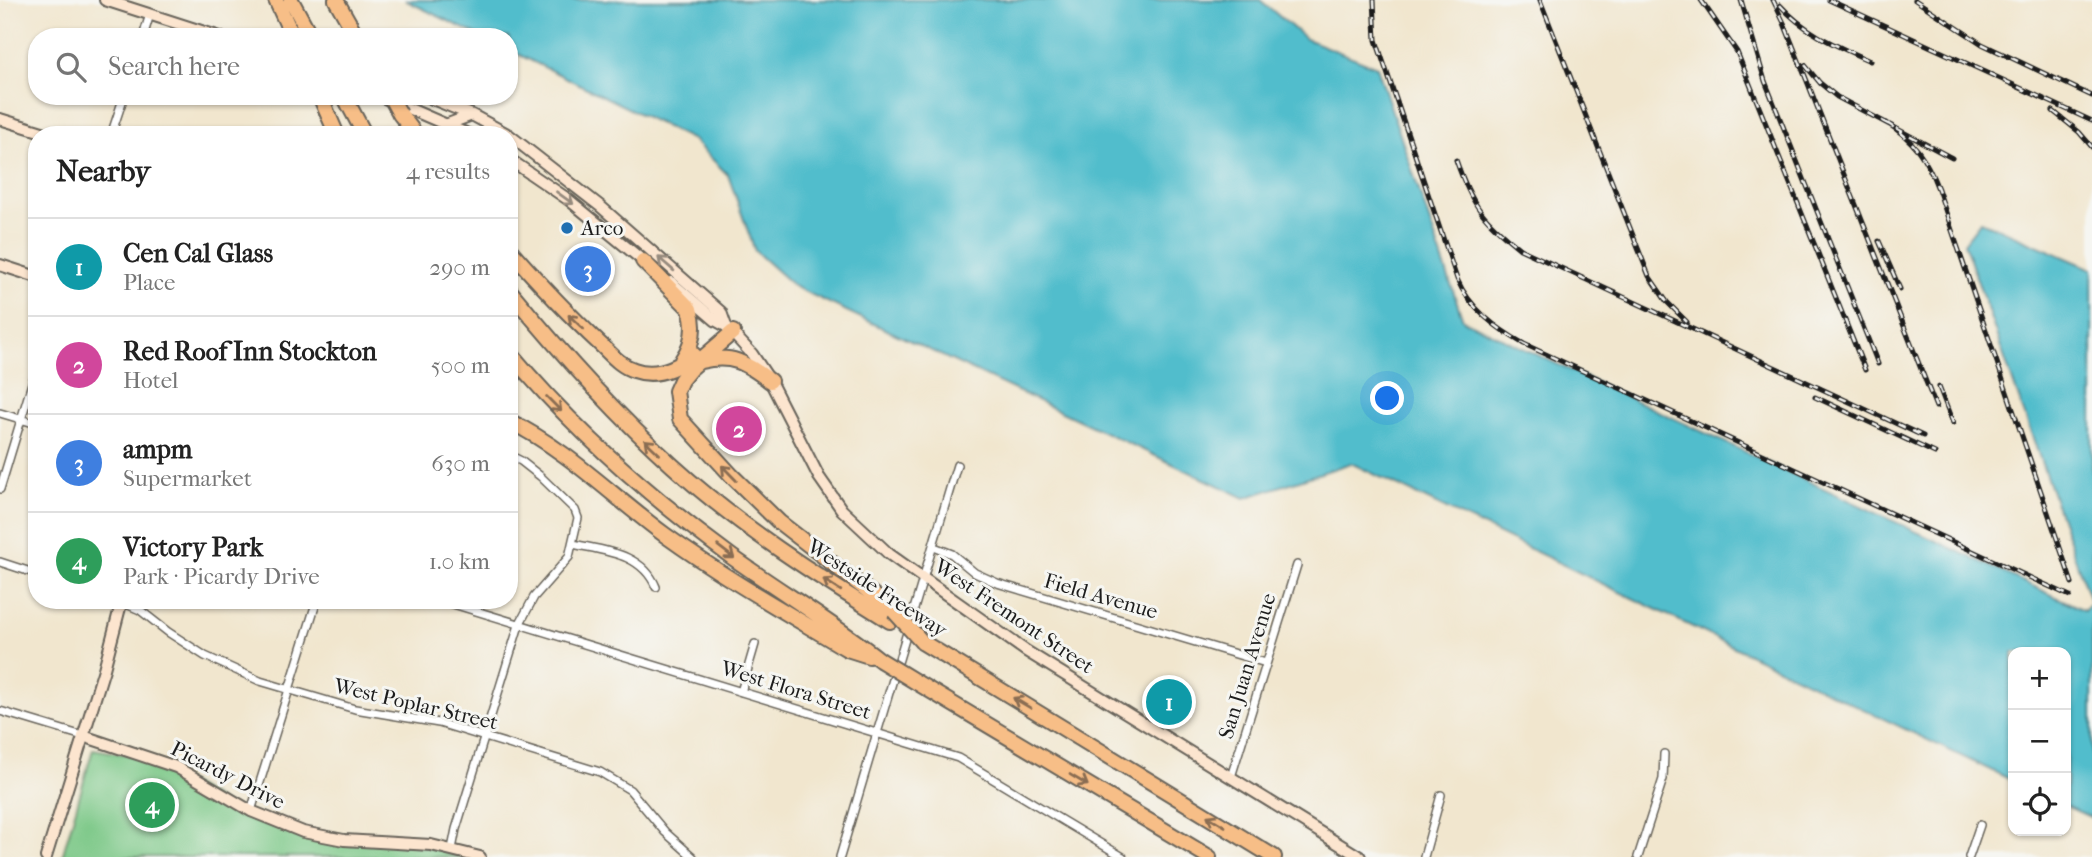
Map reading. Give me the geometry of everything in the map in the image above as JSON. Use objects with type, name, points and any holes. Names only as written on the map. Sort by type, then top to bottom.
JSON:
[{"type":"highway","points":[[276,0],[289,28]]},
{"type":"highway","points":[[291,0],[306,28]]},
{"type":"highway","points":[[336,0],[352,28]]},
{"type":"highway","points":[[324,105],[333,126]]},
{"type":"highway","points":[[349,105],[360,126]]},
{"type":"highway","points":[[395,105],[408,126]]},
{"type":"highway","points":[[518,259],[564,310],[627,368],[644,373],[674,369],[730,329]]},
{"type":"highway","points":[[643,261],[690,309],[694,319],[690,348],[674,369]]},
{"type":"highway","name":"Westside Freeway","points":[[518,300],[588,382],[673,467],[773,546],[892,616],[924,643],[1274,857]]},
{"type":"highway","points":[[730,329],[690,369],[676,391],[678,412],[685,428],[779,522],[892,616]]},
{"type":"highway","points":[[699,362],[716,358],[733,359],[749,365],[770,381]]},
{"type":"highway","points":[[518,363],[540,390],[586,436],[673,512],[733,557],[880,660],[1209,857]]},
{"type":"highway","points":[[518,426],[573,460],[636,513],[713,568],[847,649],[880,660]]},
{"type":"street","points":[[106,0],[193,28]]},
{"type":"street","points":[[146,28],[150,14]]},
{"type":"street","points":[[114,126],[121,105]]},
{"type":"street","points":[[397,105],[437,126]]},
{"type":"street","name":"West Fremont Street","points":[[447,105],[492,126]]},
{"type":"street","points":[[452,126],[472,115]]},
{"type":"street","points":[[470,126],[472,115]]},
{"type":"street","points":[[0,119],[28,128]]},
{"type":"street","name":"West Fremont Street","points":[[518,142],[600,206],[721,312],[730,329],[752,354],[770,381],[819,477],[842,510],[889,554],[1026,652],[1360,857]]},
{"type":"street","name":"West Fremont Street","points":[[518,165],[569,200],[715,320],[730,329]]},
{"type":"street","points":[[616,239],[639,240]]},
{"type":"street","points":[[0,265],[28,274]]},
{"type":"street","points":[[0,489],[28,397]]},
{"type":"street","points":[[0,413],[28,421]]},
{"type":"street","points":[[452,849],[519,625],[534,597],[569,557],[578,524],[575,510],[528,466],[518,460]]},
{"type":"street","points":[[839,857],[957,465]]},
{"type":"street","points":[[573,544],[627,556],[647,572],[656,587]]},
{"type":"street","name":"Field Avenue","points":[[934,547],[953,554],[975,573],[997,583],[1266,663]]},
{"type":"street","points":[[0,562],[28,571]]},
{"type":"street","name":"San Juan Avenue","points":[[1231,777],[1297,565]]},
{"type":"street","points":[[46,857],[120,609]]},
{"type":"street","name":"West Poplar Street","points":[[139,609],[168,632],[232,670],[355,709],[439,723],[612,778],[630,790],[665,832],[692,857]]},
{"type":"street","points":[[251,811],[314,609]]},
{"type":"street","name":"West Flora Street","points":[[468,609],[958,758],[1123,857]]},
{"type":"street","points":[[741,692],[755,644]]},
{"type":"street","points":[[0,711],[83,736]]},
{"type":"street","name":"Picardy Drive","points":[[83,736],[176,767],[251,811],[303,831],[344,840],[431,845],[480,857]]},
{"type":"street","points":[[1639,857],[1663,779],[1664,754]]},
{"type":"street","points":[[1424,857],[1441,795]]},
{"type":"street","points":[[1969,857],[1980,825]]},
{"type":"green space","points":[[93,749],[136,756],[163,767],[238,811],[290,831],[418,845],[468,857],[62,857]]},
{"type":"water","points":[[405,0],[1260,0],[1306,39],[1377,67],[1463,320],[2084,610],[2091,603],[1964,243],[1981,221],[2092,269],[2092,818],[2071,808],[2071,647],[2008,647],[2008,779],[1351,463],[1245,498],[795,287],[755,251],[728,175],[693,140],[518,54],[518,28],[463,28]]},
{"type":"railway","points":[[1374,0],[1376,40],[1457,279],[1469,300],[1485,317],[1524,344],[2070,596]]},
{"type":"railway","points":[[1540,0],[1649,276],[1667,302],[1687,322]]},
{"type":"railway","points":[[1701,0],[1737,52],[1865,370]]},
{"type":"railway","points":[[1741,0],[1765,81],[1878,364]]},
{"type":"railway","points":[[1773,0],[1936,407]]},
{"type":"railway","points":[[1829,0],[2092,121]]},
{"type":"railway","points":[[1915,0],[1982,44],[2092,96]]},
{"type":"railway","points":[[1780,5],[1811,31],[1870,61]]},
{"type":"railway","points":[[1805,65],[1820,83],[1837,97],[1952,158]]},
{"type":"railway","points":[[2053,111],[2079,132],[2092,147]]},
{"type":"railway","points":[[1887,123],[1918,151],[1938,189],[2072,583]]},
{"type":"railway","points":[[1456,160],[1480,210],[1520,249],[1923,436]]},
{"type":"railway","points":[[1879,241],[1900,289]]},
{"type":"railway","points":[[1939,387],[1953,423]]},
{"type":"railway","points":[[1815,397],[1935,453]]},
{"type":"place","name":"Arco","points":[[567,228]]},
{"type":"place","name":"ampm","points":[[588,269]]},
{"type":"place","name":"Red Roof Inn Stockton","points":[[739,429]]},
{"type":"place","name":"Cen Cal Glass","points":[[1169,702]]},
{"type":"place","name":"Victory Park","points":[[152,805]]}]
